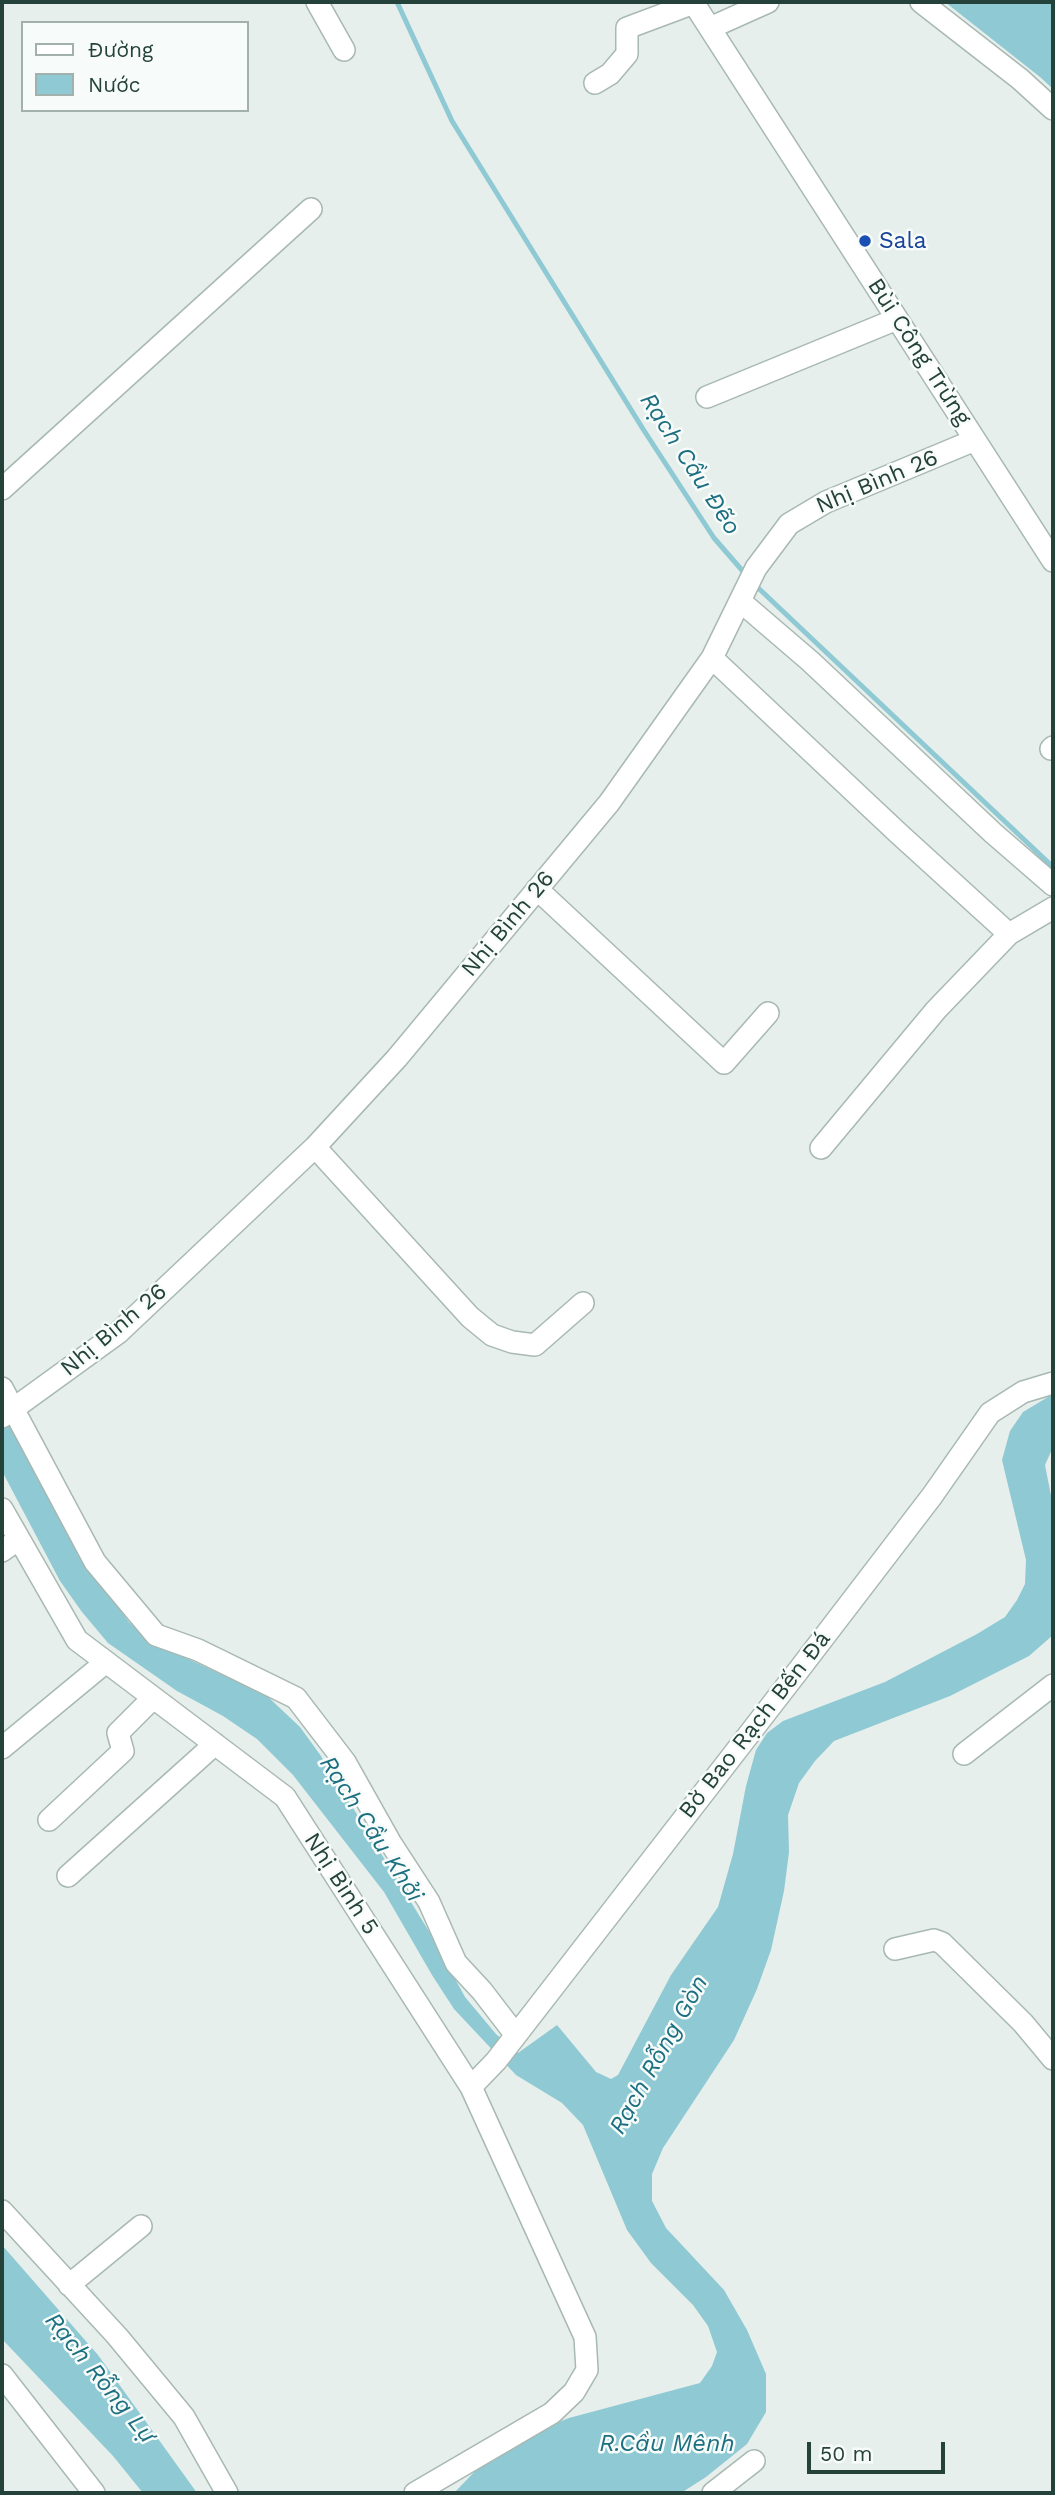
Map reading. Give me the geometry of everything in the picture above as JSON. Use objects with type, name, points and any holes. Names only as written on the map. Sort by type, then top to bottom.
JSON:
[{"type":"street","points":[[317,2],[344,50]]},
{"type":"street","points":[[710,28],[768,2]]},
{"type":"street","points":[[921,2],[1020,79],[1053,109]]},
{"type":"street","points":[[595,83],[610,74],[627,54],[627,28],[693,3]]},
{"type":"street","name":"Bùi Công Trừng","points":[[693,3],[1053,561]]},
{"type":"street","points":[[2,489],[312,209]]},
{"type":"street","points":[[707,397],[897,319]]},
{"type":"street","name":"Nhị Bình 26","points":[[8,1413],[118,1333],[315,1147],[397,1058],[609,803],[712,658],[756,568],[789,524],[826,502],[975,440]]},
{"type":"street","points":[[742,596],[993,833],[1053,885]]},
{"type":"street","points":[[712,658],[1009,934]]},
{"type":"street","points":[[537,889],[724,1063],[768,1013]]},
{"type":"street","points":[[821,1148],[936,1010],[1009,934],[1053,908]]},
{"type":"street","points":[[315,1147],[470,1317],[492,1335],[512,1342],[535,1345],[583,1303]]},
{"type":"street","name":"Bờ Bao Rạch Bến Đá","points":[[471,2087],[496,2061],[932,1496],[990,1413],[1023,1392],[1053,1383]]},
{"type":"street","points":[[2,1388],[8,1413],[95,1562],[156,1635],[198,1650],[296,1698],[345,1762],[390,1842],[429,1902],[456,1963],[482,1991],[513,2038]]},
{"type":"street","name":"Nhị Bình 5","points":[[2,1509],[10,1545],[77,1640],[285,1797],[471,2087],[585,2336],[587,2370],[574,2392],[551,2413],[415,2493]]},
{"type":"street","points":[[2,1748],[106,1662]]},
{"type":"street","points":[[964,1754],[1053,1685]]},
{"type":"street","points":[[49,1820],[123,1751],[118,1733],[153,1698]]},
{"type":"street","points":[[68,1877],[215,1744]]},
{"type":"street","points":[[895,1949],[934,1940],[942,1942],[1023,2024],[1053,2059]]},
{"type":"street","points":[[2,2211],[117,2336],[184,2417],[226,2493]]},
{"type":"street","points":[[69,2284],[141,2226]]},
{"type":"street","points":[[2,2375],[94,2493]]},
{"type":"street","points":[[713,2493],[754,2461]]},
{"type":"water","points":[[945,2],[1053,2],[1053,89],[1040,77]]},
{"type":"water","name":"R.Cầu Mênh","points":[[1053,1394],[1053,1447],[1045,1465],[1053,1506],[1053,1635],[1029,1656],[950,1696],[834,1741],[815,1761],[799,1783],[788,1815],[789,1852],[784,1891],[771,1950],[757,1989],[734,2040],[663,2148],[652,2174],[652,2201],[666,2228],[724,2290],[747,2330],[766,2374],[766,2412],[747,2444],[681,2493],[454,2493],[481,2465],[518,2438],[569,2418],[700,2383],[712,2366],[717,2352],[708,2326],[693,2305],[651,2263],[627,2230],[583,2125],[562,2103],[516,2075],[454,2009],[384,1892],[293,1775],[257,1739],[223,1716],[177,1691],[108,1643],[82,1612],[60,1581],[2,1471],[2,1410],[95,1576],[129,1622],[154,1643],[266,1695],[300,1727],[321,1756],[430,1933],[465,1997],[496,2034],[518,2053],[557,2025],[596,2072],[611,2079],[618,2075],[671,1975],[718,1907],[733,1854],[756,1750],[767,1733],[783,1721],[885,1682],[977,1634],[1005,1617],[1017,1600],[1025,1584],[1026,1560],[1002,1460],[1010,1431],[1023,1412]]},
{"type":"water","name":"Rạch Rỗng Lự","points":[[2,2245],[98,2355],[197,2493],[143,2493],[113,2456],[2,2339]]},
{"type":"waterway","name":"Rạch Cầu Đẽo","points":[[397,2],[452,121],[643,429],[714,538],[747,576]]},
{"type":"waterway","name":"Rạch Cầu Đẽo","points":[[753,583],[1053,867]]},
{"type":"place","name":"Sala","points":[[865,241]]},
{"type":"water label","name":"Rạch Cầu Khởi","points":[[371,1829]]},
{"type":"water label","name":"Rạch Rỗng Gòn","points":[[659,2055]]}]
